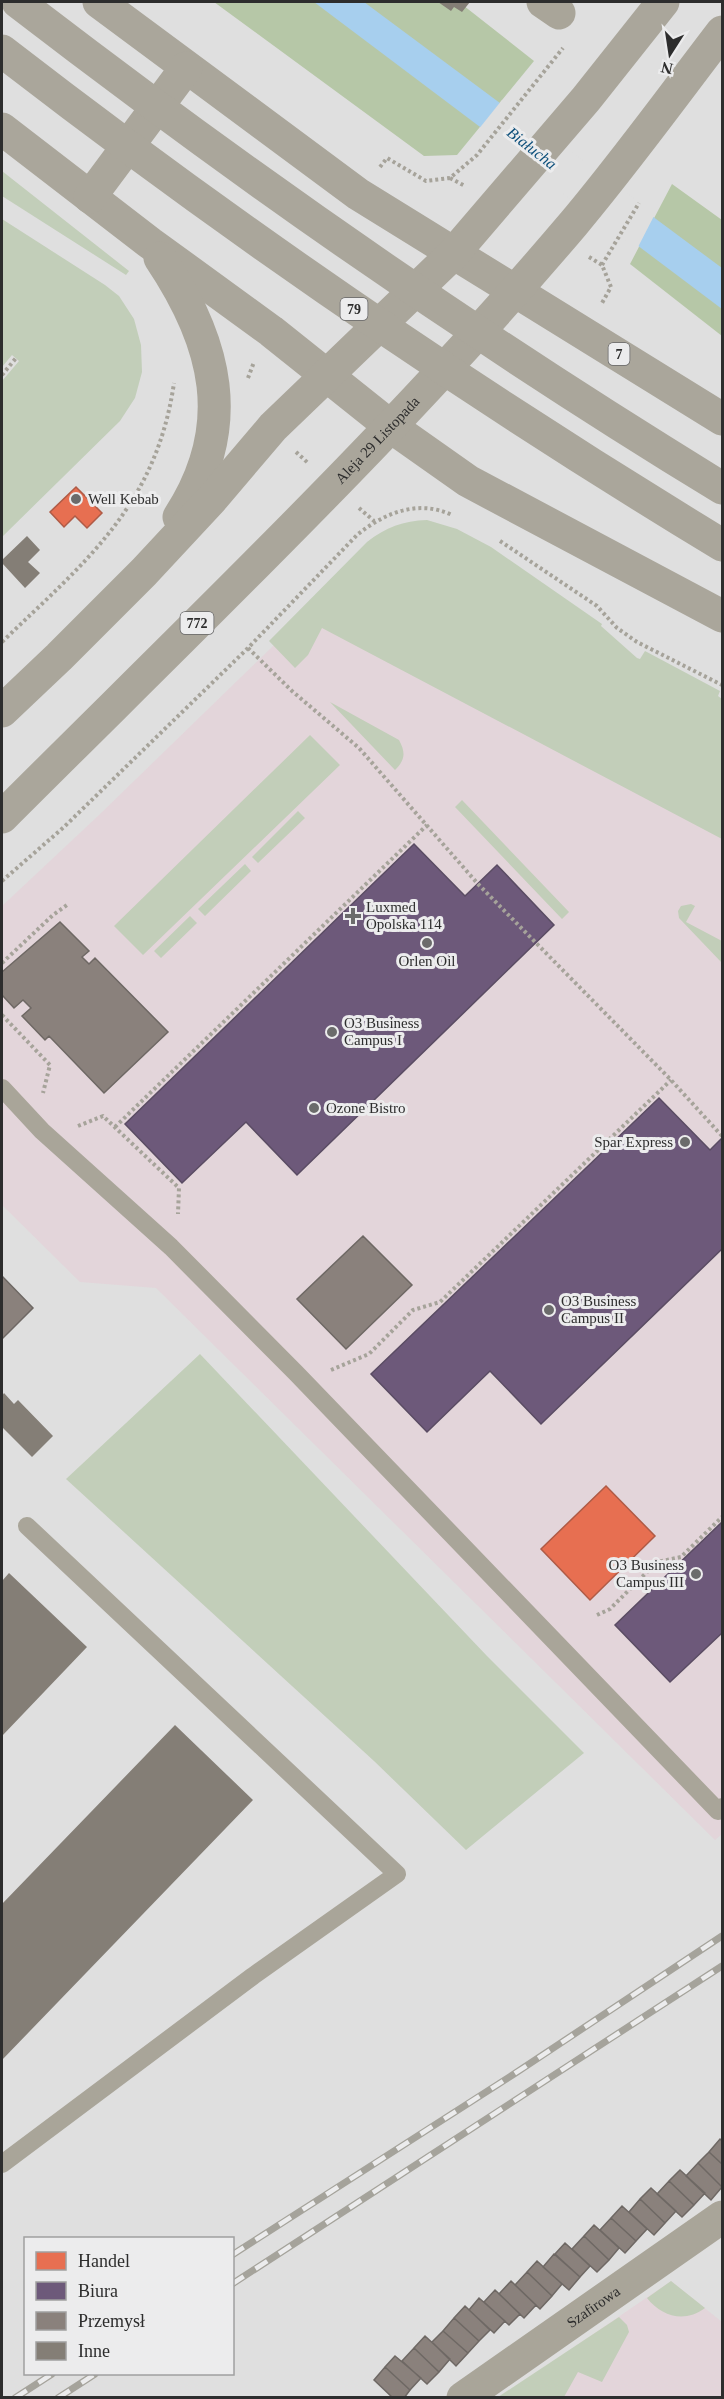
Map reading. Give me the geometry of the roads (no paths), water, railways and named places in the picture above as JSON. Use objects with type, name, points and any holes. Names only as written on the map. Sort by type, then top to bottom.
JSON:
[{"type":"main road","points":[[18,2],[192,134],[391,274],[609,418],[723,488]]},
{"type":"main road","points":[[99,2],[358,194],[454,253]]},
{"type":"main road","points":[[2,711],[144,572],[211,500],[273,427],[454,253],[586,99],[663,2]]},
{"type":"main road","name":"Aleja 29 Listopada","points":[[2,818],[334,486],[515,290],[577,238],[640,139],[723,32]]},
{"type":"main road","name":"79","points":[[2,51],[151,164],[363,315],[561,444],[723,545]]},
{"type":"main road","points":[[90,197],[186,68]]},
{"type":"main road","points":[[2,129],[150,243],[327,374],[390,426],[485,491],[723,616]]},
{"type":"main road","points":[[144,572],[183,510],[204,467],[214,418],[213,385],[202,335],[177,283],[150,243]]},
{"type":"main road","name":"7","points":[[454,253],[723,418]]},
{"type":"street","name":"Szafirowa","points":[[463,2397],[723,2217]]},
{"type":"lane","points":[[2,1088],[50,1138],[171,1247],[539,1623],[718,1811],[723,1807]]},
{"type":"lane","points":[[2,2164],[253,1976],[397,1874],[27,1526]]},
{"type":"water","name":"Białucha","points":[[314,2],[364,2],[722,268],[722,309]]},
{"type":"railway","points":[[234,2254],[514,2074],[722,1936]]},
{"type":"railway","points":[[234,2283],[722,1966]]},
{"type":"railway","points":[[15,2398],[50,2375]]},
{"type":"railway","points":[[58,2398],[93,2375]]},
{"type":"place","name":"Well Kebab","points":[[76,499]]},
{"type":"place","name":"Luxmed Opolska 114","points":[[353,916]]},
{"type":"place","name":"Orlen Oil","points":[[427,943]]},
{"type":"place","name":"O3 Business Campus I","points":[[332,1032]]},
{"type":"place","name":"Ozone Bistro","points":[[314,1108]]},
{"type":"place","name":"Spar Express","points":[[685,1142]]},
{"type":"place","name":"O3 Business Campus II","points":[[549,1310]]},
{"type":"place","name":"O3 Business Campus III","points":[[696,1574]]}]
